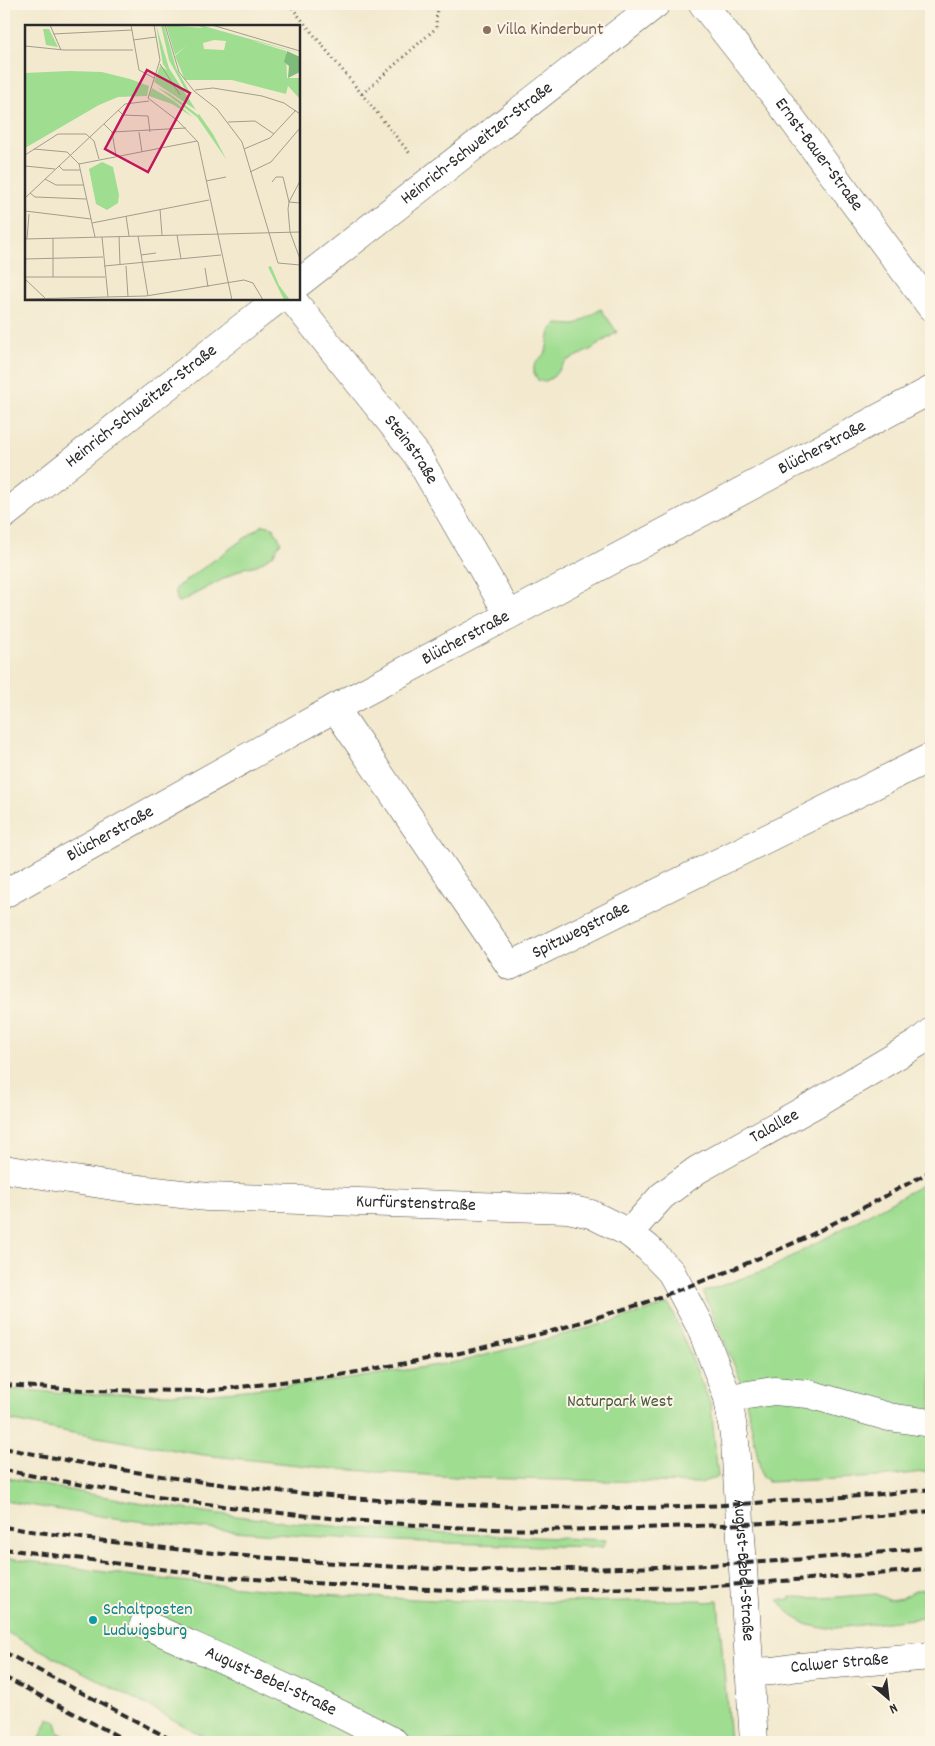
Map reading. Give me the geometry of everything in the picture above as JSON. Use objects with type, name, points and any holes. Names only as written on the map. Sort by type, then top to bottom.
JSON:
[{"type":"street","name":"Heinrich-Schweitzer-Straße","points":[[300,281],[656,4]]},
{"type":"street","name":"Ernst-Bauer-Straße","points":[[703,4],[775,96],[931,307]]},
{"type":"street","name":"Heinrich-Schweitzer-Straße","points":[[4,515],[277,300]]},
{"type":"street","name":"Steinstraße","points":[[293,300],[417,455],[509,615]]},
{"type":"street","name":"Blücherstraße","points":[[4,894],[335,708],[931,390]]},
{"type":"street","name":"Spitzwegstraße","points":[[335,708],[510,966],[931,757]]},
{"type":"street","name":"Talallee","points":[[629,1233],[662,1196],[697,1170],[818,1104],[918,1043],[931,1032]]},
{"type":"street","name":"Kurfürstenstraße","points":[[4,1169],[113,1186],[207,1197],[568,1209],[591,1214],[629,1233],[648,1248],[671,1272],[701,1328],[728,1398]]},
{"type":"street","points":[[728,1398],[774,1391],[809,1394],[889,1417],[931,1423]]},
{"type":"street","name":"August-Bebel-Straße","points":[[728,1398],[736,1442],[754,1742]]},
{"type":"street","name":"August-Bebel-Straße","points":[[144,1624],[265,1678],[394,1742]]},
{"type":"street","name":"Calwer Straße","points":[[749,1672],[931,1656]]},
{"type":"path","points":[[289,4],[406,148]]},
{"type":"path","points":[[362,94],[436,28],[438,4]]},
{"type":"green space","points":[[601,309],[617,332],[590,350],[566,361],[553,377],[544,382],[538,380],[534,373],[534,365],[546,352],[550,331],[557,324],[575,325]]},
{"type":"green space","points":[[263,525],[273,527],[281,542],[273,555],[257,565],[244,568],[178,603],[175,590],[178,586]]},
{"type":"green space","points":[[931,1180],[931,1471],[880,1477],[768,1482],[767,1478],[762,1477],[743,1386],[703,1292],[771,1268]]},
{"type":"green space","name":"Naturpark West","points":[[669,1304],[711,1405],[718,1477],[700,1483],[471,1478],[336,1469],[204,1455],[73,1433],[4,1419],[4,1389],[83,1394],[205,1394],[343,1380],[463,1361],[615,1321]]},
{"type":"green space","points":[[4,1477],[168,1507],[250,1518],[401,1531],[606,1540],[603,1547],[455,1543],[357,1539],[184,1527],[4,1501]]},
{"type":"green space","points":[[4,1557],[175,1581],[348,1596],[493,1602],[718,1601],[730,1742],[409,1742],[369,1720],[372,1742],[214,1742],[4,1631]]},
{"type":"green space","points":[[931,1588],[931,1617],[827,1629],[808,1625],[792,1616],[778,1600],[790,1599],[790,1597],[824,1598],[876,1594],[889,1600],[902,1598],[917,1590]]},
{"type":"green space","points":[[49,1718],[56,1722],[59,1733],[77,1742],[38,1742]]},
{"type":"railway","points":[[4,1385],[83,1390],[207,1391],[340,1375],[460,1353],[552,1331],[644,1303],[729,1271],[803,1239],[931,1171]]},
{"type":"railway","points":[[4,1448],[139,1473],[274,1491],[411,1502],[644,1508],[732,1505],[931,1489]]},
{"type":"railway","points":[[4,1470],[119,1491],[235,1508],[351,1520],[468,1528],[563,1530],[774,1523],[931,1511]]},
{"type":"railway","points":[[4,1527],[118,1543],[233,1555],[464,1570],[701,1565],[793,1560],[931,1547]]},
{"type":"railway","points":[[4,1549],[224,1577],[467,1591],[702,1587],[931,1568]]},
{"type":"railway","points":[[4,1652],[176,1742]]},
{"type":"railway","points":[[4,1677],[129,1742]]},
{"type":"place","name":"Villa Kinderbunt","points":[[487,30]]},
{"type":"place","name":"Schaltposten Ludwigsburg","points":[[93,1620]]}]
